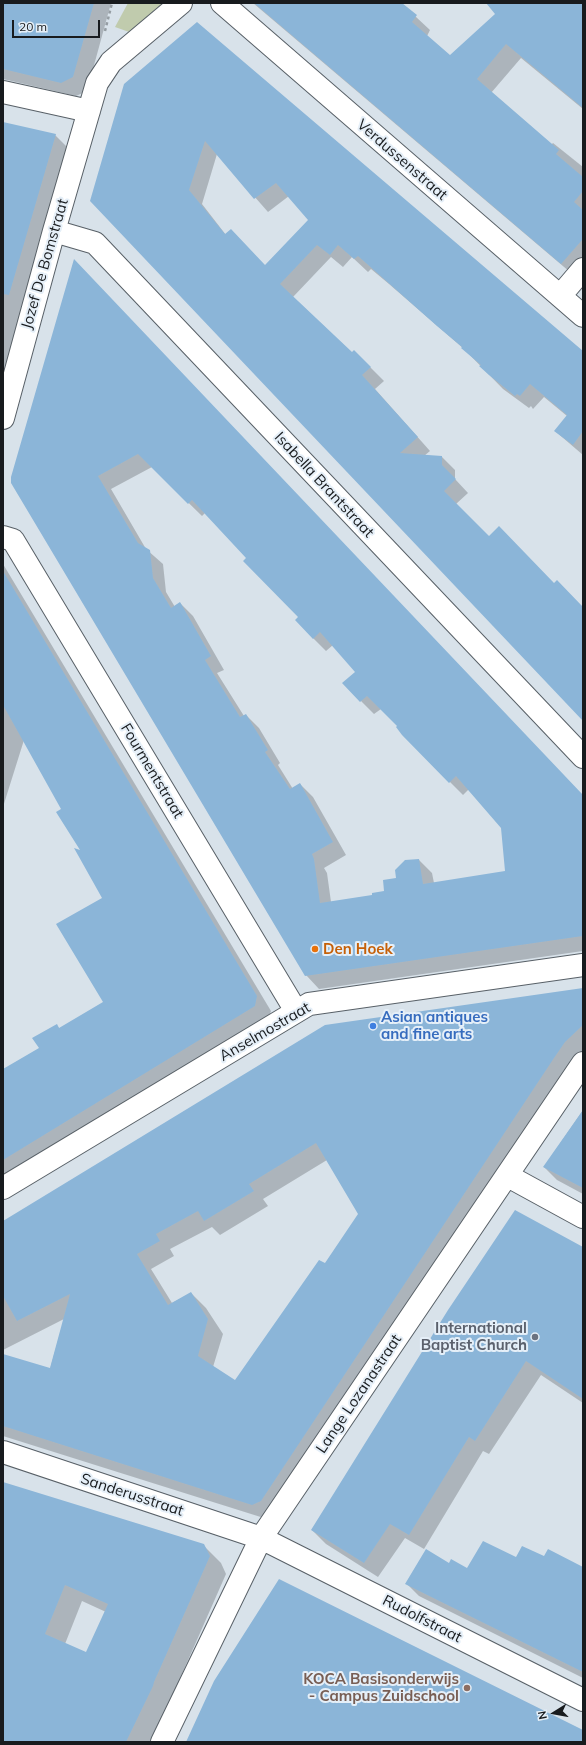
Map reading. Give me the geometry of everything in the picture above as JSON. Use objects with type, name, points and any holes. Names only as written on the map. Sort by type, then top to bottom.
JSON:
[{"type":"street","name":"Jozef De Bomstraat","points":[[3,418],[54,231],[97,83],[111,62],[181,3]]},
{"type":"street","name":"Verdussenstraat","points":[[222,3],[583,316]]},
{"type":"street","points":[[3,92],[89,111]]},
{"type":"street","name":"Isabella Brantstraat","points":[[54,231],[95,243],[583,757]]},
{"type":"street","points":[[560,296],[583,269]]},
{"type":"street","name":"Fourmentstraat","points":[[3,537],[13,540],[296,1012]]},
{"type":"street","name":"Anselmostraat","points":[[3,1188],[310,1004],[583,964]]},
{"type":"street","name":"Lange Lozanastraat","points":[[162,1742],[260,1538],[508,1176],[583,1063]]},
{"type":"street","points":[[508,1176],[583,1217]]},
{"type":"street","name":"Sanderusstraat","points":[[3,1452],[260,1538]]},
{"type":"street","name":"Rudolfstraat","points":[[260,1538],[583,1700]]},
{"type":"path","points":[[104,34],[112,3]]},
{"type":"green space","points":[[128,3],[166,3],[132,33],[115,27]]},
{"type":"building","points":[[3,3],[94,3],[73,77],[61,83],[3,69]]},
{"type":"building","points":[[254,3],[402,3],[417,15],[412,22],[450,55],[495,14],[486,3],[583,3],[583,108],[506,44],[477,79],[559,150],[556,154],[583,177],[583,191],[574,202],[583,210],[583,239],[561,264]]},
{"type":"building","points":[[197,22],[583,351],[583,431],[573,445],[554,431],[567,415],[530,384],[520,396],[517,394],[515,396],[489,375],[479,366],[481,365],[461,348],[462,347],[358,256],[354,259],[338,245],[330,255],[317,245],[280,284],[352,352],[354,350],[371,367],[362,375],[418,437],[400,453],[442,456],[442,465],[456,479],[444,491],[489,536],[499,526],[554,583],[557,580],[583,607],[583,721],[90,201],[124,84]],"holes":[[[205,141],[254,199],[276,183],[308,220],[265,265],[231,229],[225,234],[189,190]]]},
{"type":"building","points":[[3,122],[56,134],[9,295],[3,294]]},
{"type":"building","points":[[74,259],[583,795],[583,936],[305,976],[11,483],[11,477]],"holes":[[[138,454],[188,504],[192,500],[246,558],[243,561],[298,617],[295,620],[313,639],[320,632],[355,672],[342,683],[360,702],[367,696],[397,726],[396,727],[402,735],[449,783],[456,776],[501,828],[505,871],[423,884],[419,859],[405,860],[395,870],[396,878],[383,880],[384,891],[372,893],[372,895],[320,903],[312,854],[333,842],[300,783],[290,789],[265,752],[268,750],[246,714],[240,717],[205,660],[211,656],[180,602],[171,608],[153,578],[150,550],[138,543],[98,476]]]},
{"type":"building","points":[[3,571],[257,996],[255,1006],[3,1160],[3,1069],[39,1048],[32,1038],[57,1024],[59,1028],[103,1002],[56,924],[102,898],[74,848],[80,850],[56,812],[61,809],[3,705]]},
{"type":"building","points":[[583,988],[583,1025],[565,1042],[554,1058],[261,1501],[252,1505],[3,1426],[3,1354],[50,1368],[70,1294],[17,1321],[3,1296],[3,1221],[325,1025]],"holes":[[[316,1143],[358,1214],[325,1263],[319,1260],[235,1380],[198,1356],[208,1319],[191,1292],[168,1305],[137,1254],[160,1241],[156,1234],[198,1211],[204,1221],[254,1191],[249,1184]]]},
{"type":"building","points":[[583,1110],[583,1188],[543,1167]]},
{"type":"building","points":[[515,1210],[583,1247],[583,1399],[526,1361],[475,1441],[469,1437],[409,1535],[390,1524],[364,1563],[311,1530],[448,1310]]},
{"type":"building","points":[[3,1482],[204,1544],[210,1556],[153,1686],[126,1742],[3,1742]],"holes":[[[65,1585],[108,1604],[86,1652],[45,1634]]]},
{"type":"building","points":[[483,1541],[516,1557],[522,1546],[544,1556],[548,1549],[583,1567],[583,1672],[405,1584],[426,1549],[449,1563],[451,1559],[467,1568]]},
{"type":"building","points":[[279,1579],[583,1730],[583,1742],[186,1742],[214,1681]]},
{"type":"place","name":"Den Hoek","points":[[315,949]]},
{"type":"place","name":"Asian antiques and fine arts","points":[[373,1026]]},
{"type":"place","name":"International Baptist Church","points":[[535,1337]]},
{"type":"place","name":"KOCA Basisonderwijs - Campus Zuidschool","points":[[467,1688]]}]
